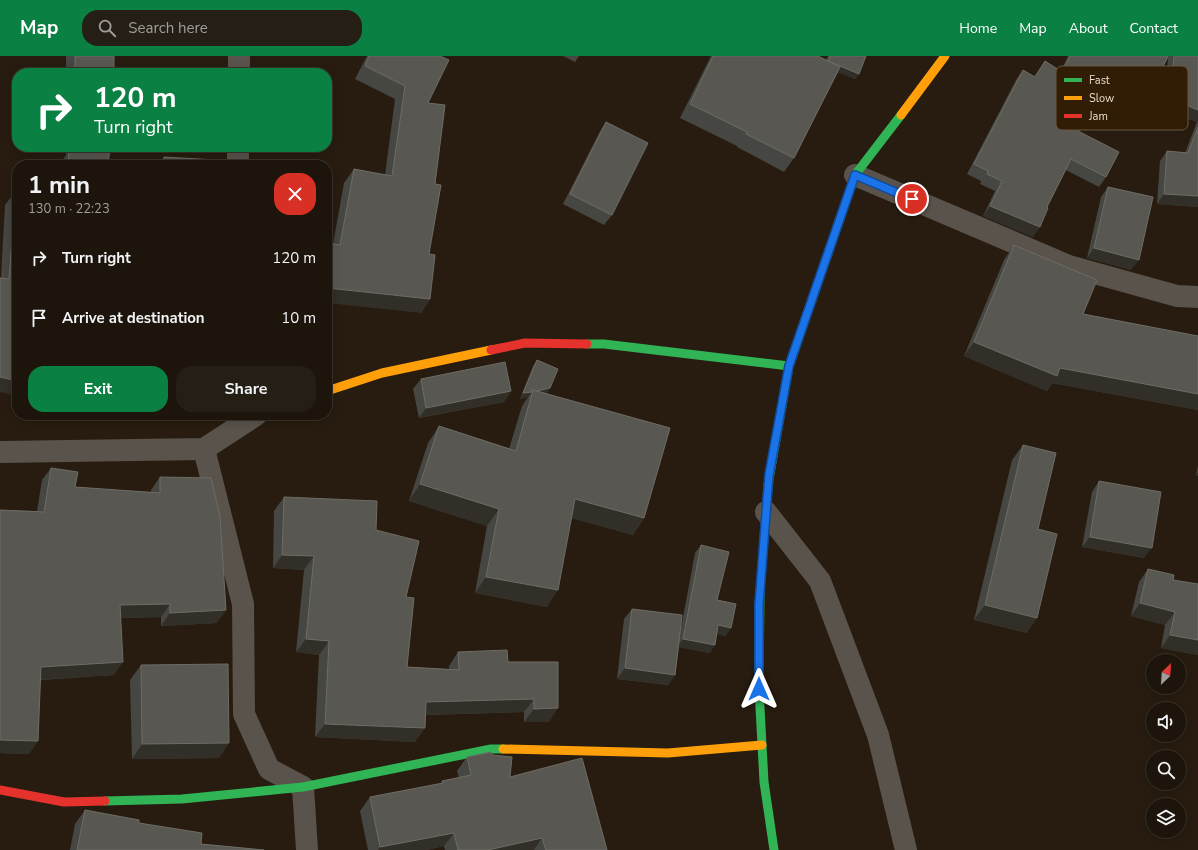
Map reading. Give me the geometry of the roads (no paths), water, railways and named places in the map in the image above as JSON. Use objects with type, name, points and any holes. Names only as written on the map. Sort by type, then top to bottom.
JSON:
[{"type":"street","points":[[239,56],[239,68]]},
{"type":"street","points":[[774,850],[764,782],[759,689],[759,604],[769,475],[789,366],[855,175],[945,56]]},
{"type":"street","points":[[855,175],[1069,266],[1177,296],[1198,297]]},
{"type":"street","points":[[332,389],[382,373],[524,343],[604,344],[789,366]]},
{"type":"street","points":[[0,452],[204,449],[248,420]]},
{"type":"street","points":[[204,449],[243,604],[244,714],[269,769],[303,787]]},
{"type":"street","points":[[766,512],[820,581],[878,735],[906,850]]},
{"type":"street","points":[[0,790],[64,802],[182,799],[303,787],[491,749],[668,753],[762,745]]},
{"type":"street","points":[[303,787],[307,850]]}]
